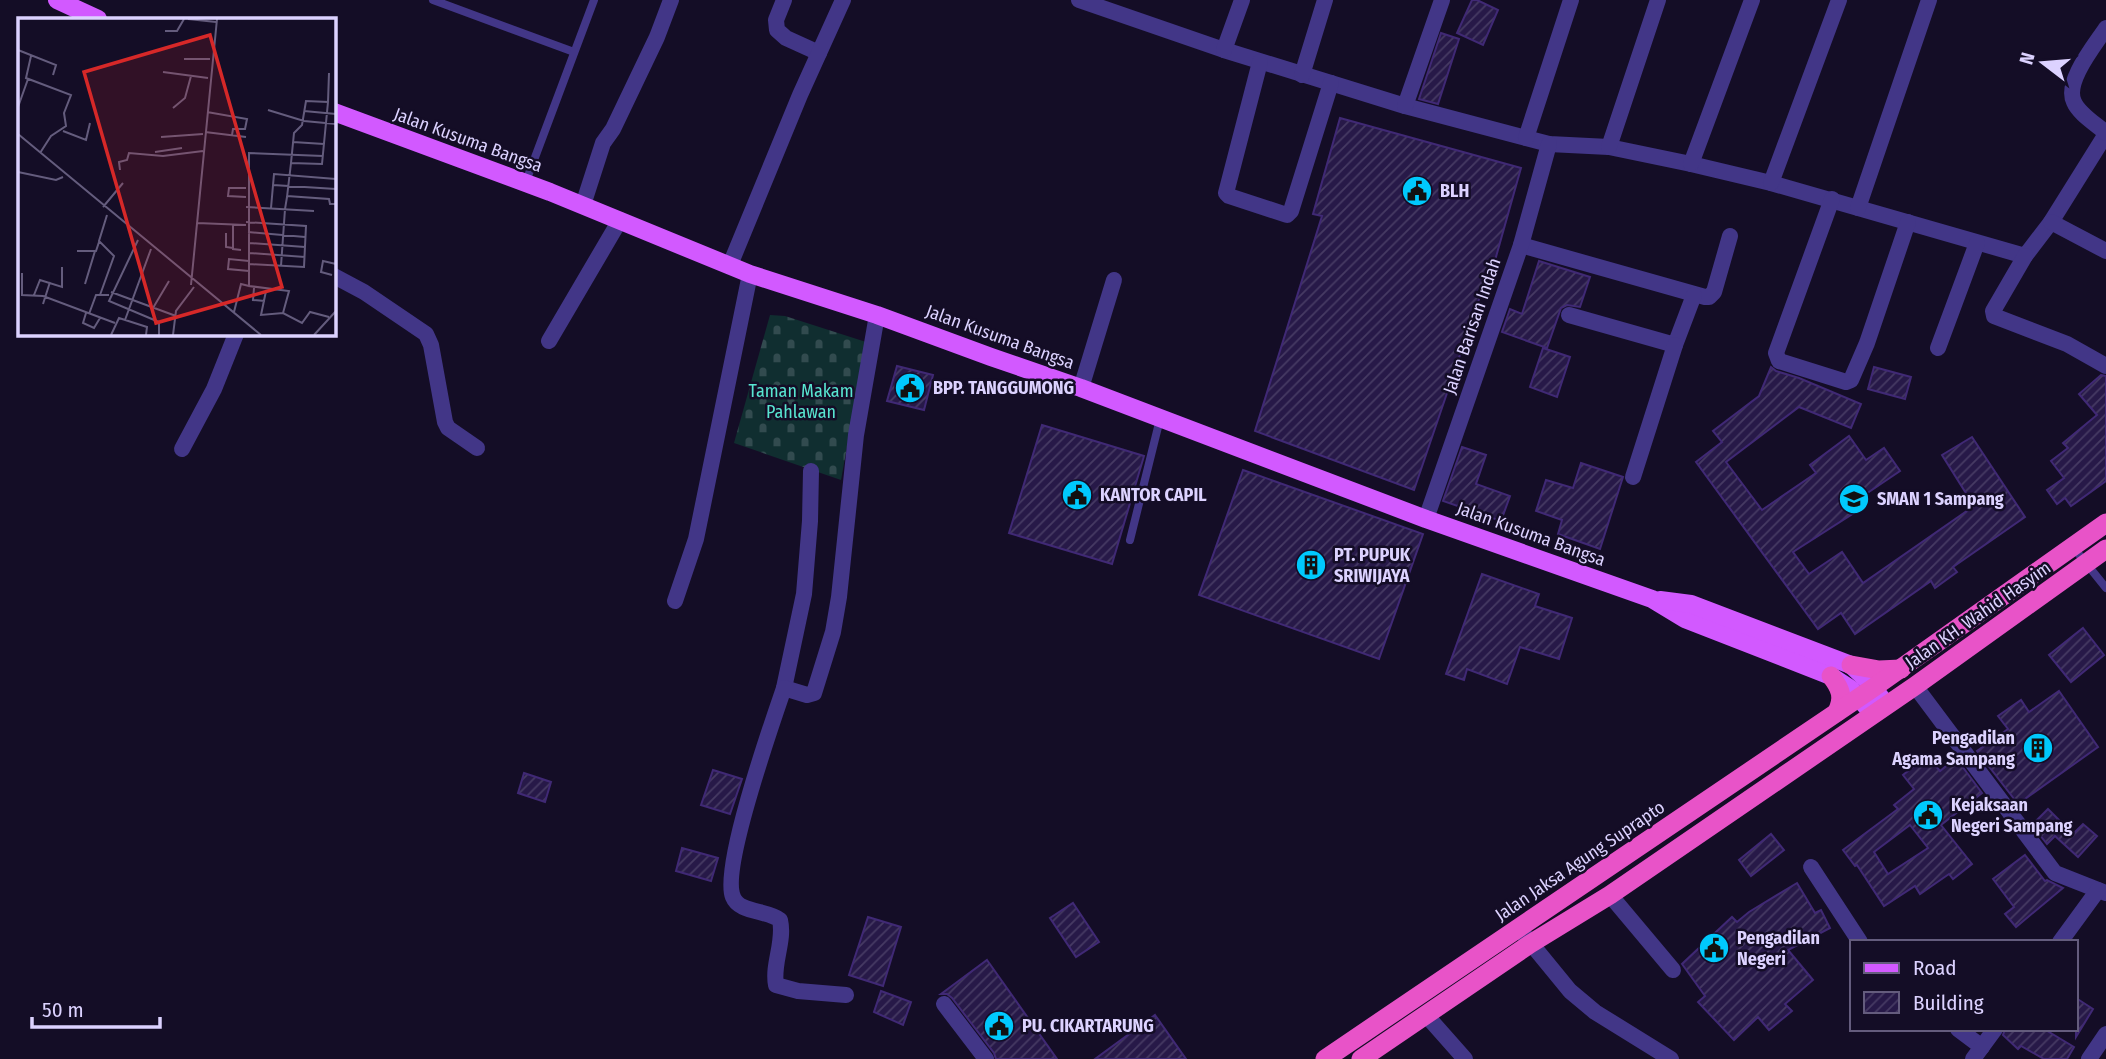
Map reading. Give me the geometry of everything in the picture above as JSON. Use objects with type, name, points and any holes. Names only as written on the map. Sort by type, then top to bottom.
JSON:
[{"type":"highway","name":"Jalan KH. Wahid Hasyim","points":[[1866,693],[2106,523]]},
{"type":"highway","name":"Jalan KH. Wahid Hasyim","points":[[1879,709],[2106,549]]},
{"type":"highway","points":[[1851,665],[1878,670],[1901,669]]},
{"type":"highway","points":[[1831,676],[1842,694],[1838,712]]},
{"type":"highway","name":"Jalan Jaksa Agung Suprapto","points":[[1325,1059],[1866,693]]},
{"type":"highway","points":[[1361,1059],[1530,944],[1610,895],[1879,709]]},
{"type":"main road","points":[[57,0],[96,18]]},
{"type":"main road","name":"Jalan Kusuma Bangsa","points":[[336,113],[583,205],[750,274],[877,315],[1082,388],[1426,519],[1652,599],[1685,619],[1831,676],[1866,693],[1867,680],[1851,665],[1691,604],[1652,599]]},
{"type":"main road","points":[[1866,693],[1879,709]]},
{"type":"street","points":[[583,205],[603,143],[613,130],[657,37],[671,0]]},
{"type":"street","points":[[784,0],[776,20],[777,30],[786,38],[819,53]]},
{"type":"street","points":[[730,265],[844,0]]},
{"type":"street","points":[[1079,0],[1223,50],[1405,106],[1549,144],[1609,147],[1771,183],[2025,256]]},
{"type":"street","points":[[1223,50],[1242,0]]},
{"type":"street","points":[[1302,75],[1325,0]]},
{"type":"street","points":[[1405,106],[1442,0]]},
{"type":"street","points":[[1525,138],[1571,0]]},
{"type":"street","points":[[1609,147],[1658,0]]},
{"type":"street","points":[[1691,164],[1752,0]]},
{"type":"street","points":[[1771,183],[1839,0]]},
{"type":"street","points":[[1858,208],[1930,0]]},
{"type":"street","points":[[2106,28],[2071,87],[2073,101],[2077,107],[2106,133],[2051,222],[2025,256],[1993,311],[1994,316],[2067,344],[2106,366]]},
{"type":"street","points":[[1260,62],[1226,193],[1287,215],[1291,211],[1331,83]]},
{"type":"street","name":"Jalan Barisan Indah","points":[[1426,519],[1521,246],[1549,144]]},
{"type":"street","points":[[1832,199],[1776,353],[1779,361],[1846,382],[1851,380],[1867,343],[1908,222]]},
{"type":"street","points":[[549,341],[620,220]]},
{"type":"street","points":[[2051,222],[2106,251]]},
{"type":"street","points":[[1521,246],[1709,297],[1714,292],[1730,236]]},
{"type":"street","points":[[1938,348],[1977,243]]},
{"type":"street","points":[[675,601],[696,539],[750,274]]},
{"type":"street","points":[[336,277],[364,292],[426,334],[431,345],[446,424],[477,448]]},
{"type":"street","points":[[1082,388],[1114,280]]},
{"type":"street","points":[[1633,477],[1675,345],[1694,295]]},
{"type":"street","points":[[784,688],[807,695],[814,693],[833,632],[856,435],[877,315]]},
{"type":"street","points":[[1569,315],[1675,345]]},
{"type":"street","points":[[182,449],[214,389],[235,336]]},
{"type":"street","points":[[811,471],[804,594],[784,688],[744,814],[733,864],[732,896],[737,904],[780,920],[776,985],[798,991],[846,995]]},
{"type":"street","points":[[1915,686],[2055,873],[2102,892],[2062,940]]},
{"type":"street","points":[[1811,867],[1859,940]]},
{"type":"street","points":[[1610,895],[1673,970]]},
{"type":"street","points":[[1519,928],[1570,991],[1595,1012],[1671,1059]]},
{"type":"street","points":[[944,1004],[985,1059]]},
{"type":"street","points":[[1426,1015],[1465,1059]]},
{"type":"street","points":[[1960,1031],[1978,1053],[1994,1031]]},
{"type":"street","points":[[2089,1059],[2106,1034]]},
{"type":"lane","points":[[433,0],[574,52]]},
{"type":"lane","points":[[525,184],[594,0]]},
{"type":"lane","points":[[1130,540],[1160,419]]},
{"type":"lane","points":[[2073,547],[2106,588]]},
{"type":"green space","name":"Taman Makam Pahlawan","points":[[770,315],[785,316],[866,342],[841,480],[734,443]]},
{"type":"building","points":[[1472,0],[1498,10],[1483,45],[1457,33]]},
{"type":"building","points":[[1441,33],[1459,39],[1438,104],[1419,99]]},
{"type":"building","points":[[1340,118],[1521,168],[1494,264],[1491,264],[1414,490],[1255,431],[1322,216],[1313,214]]},
{"type":"building","points":[[1539,261],[1590,277],[1580,307],[1567,305],[1561,308],[1547,348],[1502,332],[1510,309],[1522,314]]},
{"type":"building","points":[[1543,348],[1570,357],[1557,397],[1530,387]]},
{"type":"building","name":"BPP. TANGGUMONG","points":[[897,366],[933,375],[924,410],[887,401]]},
{"type":"building","points":[[1771,367],[1861,404],[1851,428],[1799,407],[1726,462],[1762,510],[1816,473],[1810,465],[1849,436],[1866,460],[1884,448],[1900,471],[1860,498],[1865,506],[1793,552],[1809,574],[1842,552],[1863,583],[1974,506],[1942,455],[1972,437],[2025,517],[1953,567],[1957,572],[1935,588],[1931,581],[1855,634],[1841,613],[1818,629],[1696,462],[1722,442],[1713,431],[1759,396]]},
{"type":"building","points":[[1874,367],[1911,377],[1905,399],[1868,389]]},
{"type":"building","points":[[2101,375],[2106,376],[2106,481],[2071,506],[2065,498],[2057,504],[2047,490],[2064,478],[2051,461],[2068,448],[2063,443],[2097,415],[2079,394]]},
{"type":"building","name":"KANTOR CAPIL","points":[[1042,425],[1144,456],[1112,564],[1009,533]]},
{"type":"building","points":[[1462,447],[1486,455],[1476,484],[1510,496],[1501,521],[1443,501]]},
{"type":"building","points":[[1581,463],[1623,477],[1600,549],[1558,534],[1562,520],[1536,511],[1546,480],[1573,488]]},
{"type":"building","name":"PT. PUPUK SRIWIJAYA","points":[[1243,470],[1423,534],[1379,659],[1199,595]]},
{"type":"building","points":[[1482,574],[1539,594],[1535,606],[1572,618],[1559,659],[1520,647],[1507,684],[1467,669],[1464,680],[1446,674]]},
{"type":"building","points":[[2083,628],[2104,655],[2071,682],[2049,655]]},
{"type":"building","name":"Pengadilan Agama Sampang","points":[[2059,691],[2098,747],[2018,804],[1977,751],[2008,729],[1998,716],[2021,700],[2029,712]]},
{"type":"building","points":[[1927,756],[1940,771],[1956,758],[1982,793],[1941,825],[1972,864],[1953,879],[1949,874],[1920,894],[1915,886],[1884,906],[1857,865],[1855,866],[1843,850],[1898,809],[1894,805],[1914,789],[1903,775]],"holes":[[[1910,825],[1928,848],[1888,874],[1874,852]]]},
{"type":"building","points":[[713,770],[742,779],[730,814],[701,805]]},
{"type":"building","points":[[524,773],[551,782],[545,802],[518,793]]},
{"type":"building","points":[[2048,809],[2073,834],[2083,824],[2097,836],[2078,857],[2055,836],[2047,844],[2032,825]]},
{"type":"building","points":[[1771,834],[1784,850],[1751,876],[1739,860]]},
{"type":"building","points":[[682,848],[718,858],[711,881],[676,871]]},
{"type":"building","points":[[2025,855],[2045,881],[2063,888],[2016,927],[2005,914],[2014,907],[1993,879]]},
{"type":"building","points":[[1797,883],[1815,913],[1821,910],[1830,928],[1788,950],[1813,980],[1785,1004],[1792,1011],[1769,1030],[1758,1017],[1734,1040],[1698,1002],[1705,996],[1682,964],[1732,917],[1737,922]]},
{"type":"building","points":[[1073,903],[1099,942],[1076,957],[1050,918]]},
{"type":"building","points":[[868,917],[901,927],[883,986],[849,975]]},
{"type":"building","name":"PU. CIKARTARUNG","points":[[987,960],[1057,1059],[996,1059],[952,998],[941,994]]},
{"type":"building","points":[[881,991],[911,1002],[903,1025],[874,1012]]},
{"type":"building","points":[[2078,999],[2093,1009],[2076,1037],[2078,1031]]},
{"type":"building","points":[[1155,1015],[1186,1059],[1095,1059]]},
{"type":"building","points":[[2004,1031],[2047,1031],[2074,1047],[2067,1059],[2044,1059],[2021,1046],[2018,1049],[2003,1035]]},
{"type":"place","name":"BLH","points":[[1417,191]]},
{"type":"place","name":"BPP. TANGGUMONG","points":[[910,388]]},
{"type":"place","name":"KANTOR CAPIL","points":[[1077,495]]},
{"type":"place","name":"SMAN 1 Sampang","points":[[1854,499]]},
{"type":"place","name":"PT. PUPUK SRIWIJAYA","points":[[1311,565]]},
{"type":"place","name":"Pengadilan Agama Sampang","points":[[2038,748]]},
{"type":"place","name":"Kejaksaan Negeri Sampang","points":[[1928,815]]},
{"type":"place","name":"Pengadilan Negeri","points":[[1714,948]]},
{"type":"place","name":"PU. CIKARTARUNG","points":[[999,1026]]}]
